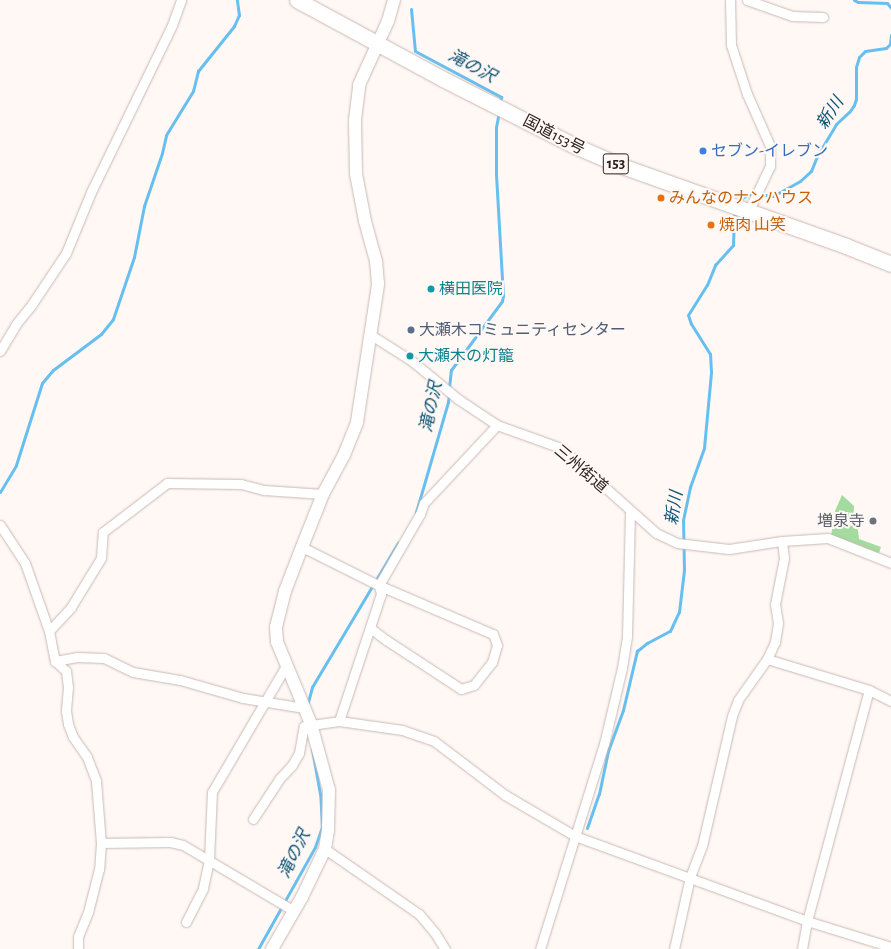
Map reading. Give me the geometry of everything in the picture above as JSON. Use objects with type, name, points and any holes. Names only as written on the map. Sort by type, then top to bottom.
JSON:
[{"type":"highway","name":"国道153号","points":[[297,0],[378,44],[573,145],[619,165],[846,246],[891,264]]},
{"type":"street","points":[[0,351],[16,324],[32,304],[66,254],[91,192],[172,25],[181,0]]},
{"type":"street","points":[[272,949],[286,907],[325,849],[328,830],[329,790],[311,724],[277,642],[276,627],[285,592],[302,546],[323,494],[344,455],[356,422],[378,284],[377,270],[356,174],[355,120],[359,85],[388,21],[394,0]]},
{"type":"street","points":[[730,0],[731,45],[747,94],[770,146],[770,166],[741,209]]},
{"type":"street","points":[[747,0],[792,16],[823,17]]},
{"type":"street","points":[[775,9],[778,0]]},
{"type":"street","name":"三州街道","points":[[371,335],[412,361],[455,396],[497,426],[561,448],[656,533],[677,543],[729,549],[782,541]]},
{"type":"street","points":[[339,721],[381,594],[378,585],[420,514],[424,503],[497,426]]},
{"type":"street","points":[[49,631],[71,607],[101,558],[102,532],[167,483],[241,484],[264,490],[323,494]]},
{"type":"street","points":[[540,949],[604,744],[622,668],[627,636],[630,511]]},
{"type":"street","points":[[0,524],[25,563],[49,631],[55,661],[66,671],[68,687],[66,710],[68,724],[73,737],[87,757],[96,781],[100,842],[99,869],[88,912],[78,937],[78,949]]},
{"type":"street","points":[[674,949],[690,877],[702,846],[732,716],[738,700],[767,659],[775,642],[778,623],[775,604],[784,558],[782,541],[828,538],[891,563]]},
{"type":"street","points":[[302,546],[378,585],[494,634],[497,644],[492,662],[474,686],[461,689],[370,628]]},
{"type":"street","points":[[55,661],[77,657],[104,658],[133,672],[180,680],[243,698],[304,708]]},
{"type":"street","points":[[767,659],[869,690],[891,701]]},
{"type":"street","points":[[186,922],[203,888],[209,860],[212,792],[287,664]]},
{"type":"street","points":[[802,949],[807,921],[869,690]]},
{"type":"street","points":[[253,819],[280,778],[288,772],[292,765],[298,753],[304,726],[339,721],[402,730],[434,741],[505,796],[575,836],[807,921],[891,947]]},
{"type":"street","points":[[100,842],[170,842],[183,845],[286,907]]},
{"type":"street","points":[[325,849],[419,914],[435,933],[445,949]]},
{"type":"green space","points":[[842,495],[854,506],[853,526],[858,530],[859,539],[881,547],[879,553],[831,536],[835,511]]},
{"type":"waterway","points":[[0,492],[16,465],[42,383],[53,370],[101,334],[113,319],[134,257],[144,206],[162,153],[166,135],[193,91],[198,71],[234,26],[239,15],[237,0]]},
{"type":"waterway","name":"新川","points":[[854,0],[858,2],[887,3],[891,8]]},
{"type":"waterway","name":"滝の沢","points":[[411,9],[415,51],[501,97],[500,102]]},
{"type":"waterway","name":"新川","points":[[766,195],[773,196],[800,181],[811,171],[817,156],[836,124],[850,111],[854,105],[856,99],[856,67],[859,57],[865,51],[886,48],[890,44],[891,35]]},
{"type":"waterway","name":"滝の沢","points":[[449,388],[451,370],[502,301],[503,296],[496,174],[496,127],[499,112]]},
{"type":"waterway","name":"新川","points":[[739,203],[743,197],[752,194]]},
{"type":"waterway","name":"新川","points":[[587,828],[599,794],[608,751],[623,710],[637,651],[647,643],[670,631],[679,612],[684,570],[683,520],[690,487],[704,448],[711,372],[710,354],[691,324],[688,315],[707,285],[715,265],[733,245],[734,217],[736,211]]},
{"type":"waterway","name":"滝の沢","points":[[416,512],[449,394]]},
{"type":"waterway","name":"滝の沢","points":[[308,702],[312,687],[398,543]]},
{"type":"waterway","name":"滝の沢","points":[[258,949],[315,847],[322,827],[320,794],[312,749]]},
{"type":"place","name":"セブン-イレブン","points":[[703,151]]},
{"type":"place","name":"みんなのナンハウス","points":[[661,198]]},
{"type":"place","name":"焼肉 山笑","points":[[711,225]]},
{"type":"place","name":"横田医院","points":[[431,289]]},
{"type":"place","name":"大瀬木コミュニティセンター","points":[[411,330]]},
{"type":"place","name":"大瀬木の灯籠","points":[[410,356]]},
{"type":"place","name":"増泉寺","points":[[873,521]]}]
